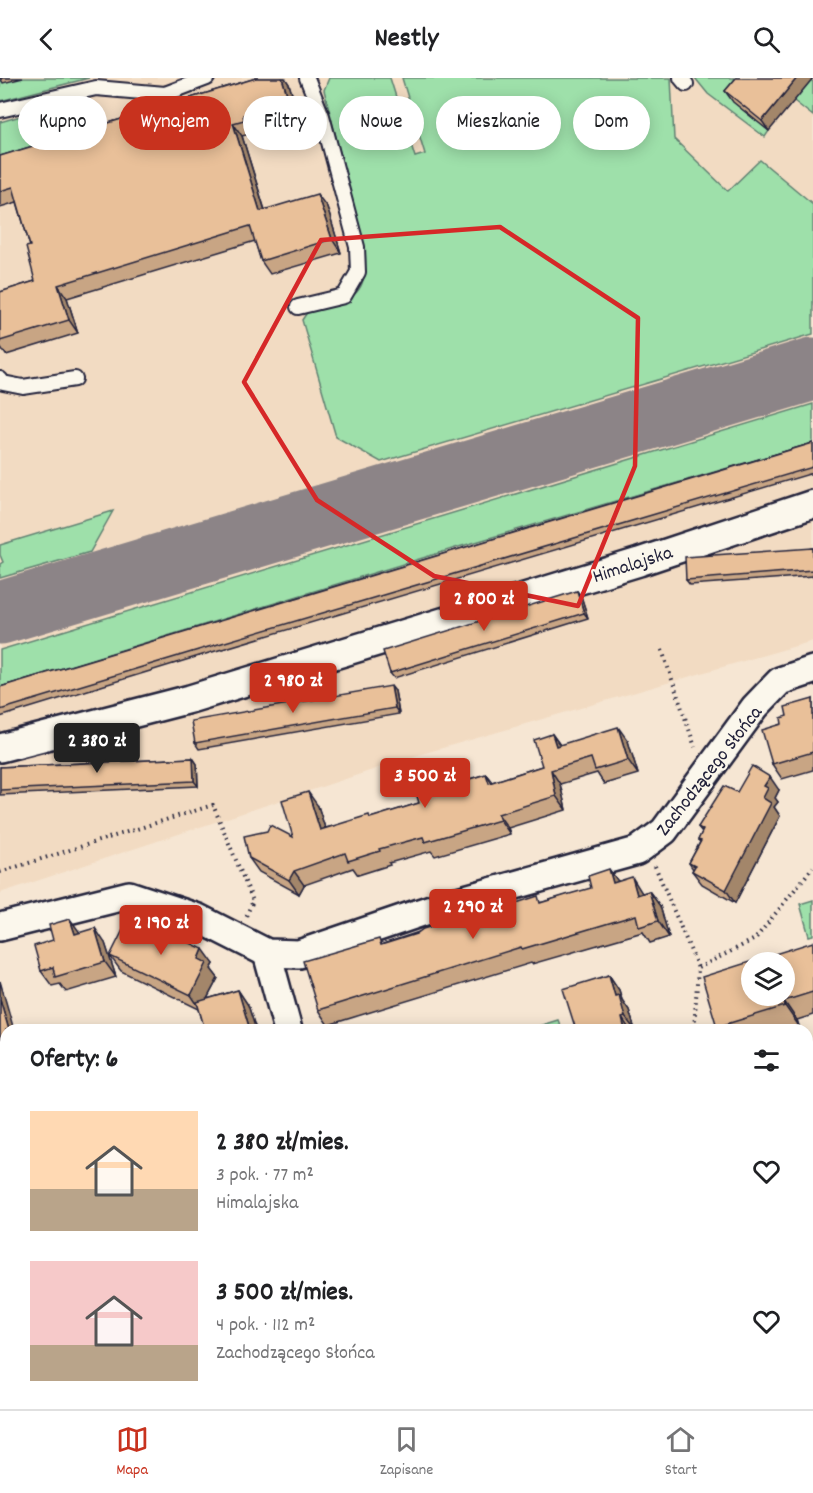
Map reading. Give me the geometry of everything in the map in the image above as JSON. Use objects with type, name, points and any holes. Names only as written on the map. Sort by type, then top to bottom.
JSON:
[{"type":"street","name":"Himalajska","points":[[0,748],[212,692],[639,562],[813,504]]},
{"type":"street","name":"Zachodzącego Słońca","points":[[7,925],[129,895],[198,918],[267,953],[299,954],[440,906],[637,851],[664,831],[755,707],[780,681],[813,670]]},
{"type":"street","points":[[267,953],[286,1024]]},
{"type":"lane","points":[[0,110],[96,88],[165,94],[207,78]]},
{"type":"lane","points":[[298,307],[344,296],[358,272],[357,247],[322,116],[308,78]]},
{"type":"lane","points":[[0,379],[3,383],[23,387],[75,380]]},
{"type":"path","points":[[662,650],[705,776]]},
{"type":"path","points":[[0,872],[213,805],[253,901],[236,938]]},
{"type":"path","points":[[646,844],[698,968],[694,1024]]},
{"type":"path","points":[[698,968],[755,939],[813,867]]},
{"type":"highlighted area","points":[[500,227],[638,318],[635,466],[578,606],[434,576],[317,500],[244,382],[321,240]]},
{"type":"shaded area","points":[[0,78],[813,78],[813,641],[418,755],[0,893]]},
{"type":"green space","points":[[0,78],[89,78],[18,96],[0,101]]},
{"type":"green space","points":[[329,78],[390,78],[396,96],[339,96],[339,149],[324,90]]},
{"type":"green space","points":[[402,78],[671,78],[674,139],[728,191],[760,160],[813,204],[813,334],[381,462],[336,437],[302,320],[308,311],[346,300],[354,295],[364,279],[365,250],[339,150],[413,150],[415,157],[425,154],[424,96],[407,96]]},
{"type":"green space","points":[[695,78],[752,78],[733,102],[769,131],[765,137],[708,94]]},
{"type":"green space","points":[[811,80],[813,82],[813,116],[794,101]]},
{"type":"green space","points":[[18,117],[18,150],[72,150],[0,172],[0,122]]},
{"type":"green space","points":[[813,404],[813,443],[462,546],[0,687],[0,650]]},
{"type":"green space","points":[[113,511],[90,552],[0,578],[0,564],[3,562],[0,545]]},
{"type":"green space","points":[[813,900],[813,935],[809,936],[800,904]]},
{"type":"green space","points":[[558,1020],[560,1024],[545,1024]]},
{"type":"building","points":[[256,78],[282,78],[287,96],[243,96],[243,120],[233,123],[260,211],[317,194],[332,239],[261,261],[250,226],[58,285],[69,320],[0,341],[0,292],[35,281],[26,247],[30,246],[13,187],[0,191],[0,156],[20,150],[107,150],[107,123],[119,120],[119,150],[231,150],[231,96],[197,96]]},
{"type":"building","points":[[736,78],[797,78],[762,121],[725,91]]},
{"type":"building","points":[[813,443],[813,467],[0,710],[0,687]]},
{"type":"building","points":[[813,548],[813,570],[686,580],[685,557]]},
{"type":"building","points":[[577,591],[584,613],[390,673],[383,651]]},
{"type":"building","points":[[391,686],[395,708],[195,743],[191,721]]},
{"type":"building","points":[[813,699],[813,752],[772,764],[762,730],[782,724],[781,718],[787,716],[785,707]]},
{"type":"building","points":[[618,727],[628,760],[595,770],[591,758],[551,770],[556,796],[498,814],[500,820],[425,842],[423,837],[379,849],[380,851],[348,861],[345,853],[294,871],[289,880],[249,858],[244,836],[267,831],[270,825],[293,837],[282,800],[308,792],[320,830],[419,803],[412,779],[432,773],[437,789],[486,774],[489,783],[542,766],[534,740],[552,734],[556,746]]},
{"type":"building","points":[[193,758],[194,781],[0,790],[0,767]]},
{"type":"building","points":[[752,766],[770,777],[764,786],[768,788],[763,798],[771,803],[726,890],[692,871],[695,866],[689,863],[701,841],[698,840],[703,830],[698,827],[724,786],[737,792]]},
{"type":"building","points":[[609,869],[613,883],[632,877],[637,895],[649,891],[658,921],[639,927],[636,915],[522,949],[521,947],[318,1010],[303,961],[379,939],[381,945],[416,934],[423,929],[538,896],[540,903],[591,888],[588,876]]},
{"type":"building","points":[[70,919],[75,934],[95,928],[105,962],[55,977],[53,967],[41,971],[34,946],[53,940],[49,925]]},
{"type":"building","points":[[137,922],[145,927],[147,922],[203,949],[199,959],[207,963],[191,995],[110,956],[126,924],[134,928]]},
{"type":"building","points":[[813,942],[813,992],[795,998],[795,952],[781,952]]},
{"type":"building","points":[[741,965],[741,1006],[785,1006],[727,1024],[716,1024],[702,977]]},
{"type":"building","points":[[609,975],[615,996],[619,995],[625,1017],[622,1018],[624,1024],[574,1024],[563,989]]},
{"type":"building","points":[[238,990],[248,1024],[203,1024],[197,1002]]},
{"type":"building","points":[[0,999],[7,1024],[0,1024]]},
{"type":"taxiway","points":[[0,613],[813,369]]}]
